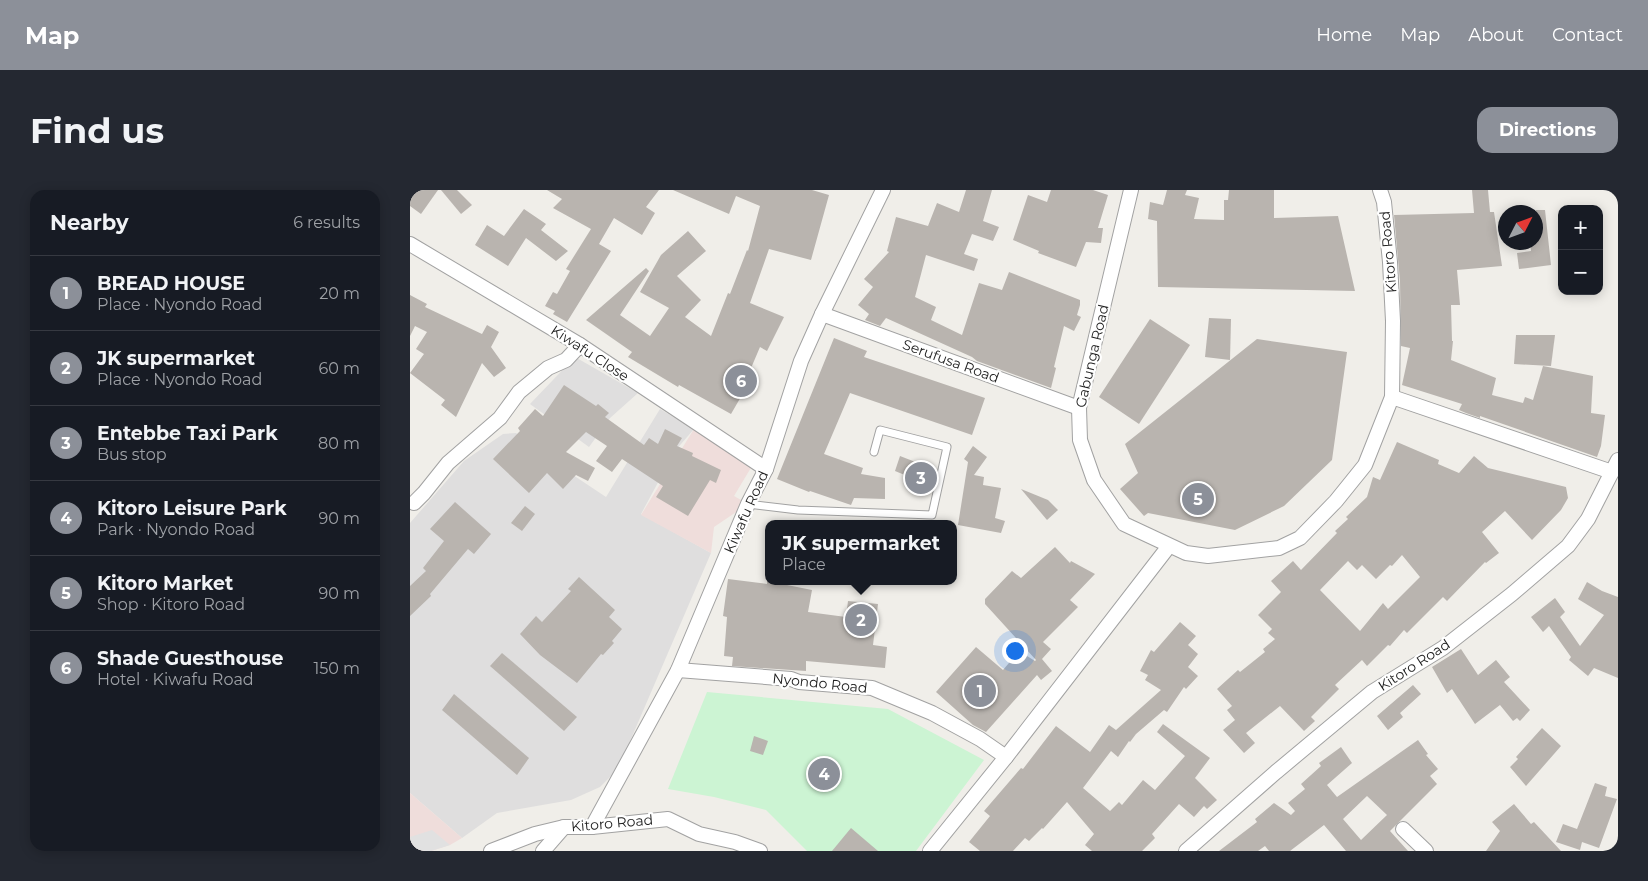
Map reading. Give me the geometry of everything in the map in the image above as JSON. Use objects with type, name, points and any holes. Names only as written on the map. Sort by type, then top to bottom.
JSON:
[{"type":"street","name":"Kiwafu Road","points":[[592,827],[678,670],[748,504],[766,469],[801,360],[883,190]]},
{"type":"street","name":"Gabunga Road","points":[[1131,190],[1079,408],[1080,440],[1094,480],[1124,524],[1169,546]]},
{"type":"street","name":"Kitoro Road","points":[[1169,546],[1186,553],[1208,556],[1279,548],[1300,538],[1336,501],[1365,464],[1392,397],[1393,321],[1390,262],[1384,202],[1380,190]]},
{"type":"street","name":"Kiwafu Close","points":[[410,244],[580,345],[766,469]]},
{"type":"street","name":"Serufusa Road","points":[[822,314],[1079,408]]},
{"type":"street","points":[[414,503],[424,494],[448,463],[500,418],[519,392],[548,368],[566,360],[580,345]]},
{"type":"street","points":[[1392,397],[1615,466]]},
{"type":"street","name":"Kitoro Road","points":[[1186,851],[1276,772],[1372,692],[1443,648],[1512,594],[1568,546],[1588,519],[1615,466]]},
{"type":"street","points":[[930,851],[1006,757],[1169,546]]},
{"type":"street","name":"Nyondo Road","points":[[678,670],[872,688],[932,713],[980,739],[1006,757]]},
{"type":"street","name":"Kitoro Road","points":[[491,851],[535,834],[564,827],[592,827],[668,819],[699,834],[735,842],[760,851]]},
{"type":"street","points":[[543,851],[564,827]]},
{"type":"street","points":[[1402,829],[1426,851]]},
{"type":"lane","points":[[748,504],[798,510],[932,515],[947,447],[880,430],[874,452]]},
{"type":"shaded area","points":[[575,357],[638,393],[610,418],[589,447],[530,404]]},
{"type":"shaded area","points":[[660,409],[694,429],[675,451],[641,514],[711,553],[618,769],[600,787],[571,800],[497,813],[462,838],[410,793],[410,523],[464,461],[503,434],[516,433],[549,459],[606,497]]},
{"type":"shaded area","points":[[694,429],[752,466],[734,496],[748,504],[714,527],[711,553],[641,515]]},
{"type":"shaded area","points":[[410,793],[462,838],[450,845],[431,851],[410,851]]},
{"type":"shaded area","points":[[432,830],[450,845],[431,851],[410,851],[410,837]]},
{"type":"green space","points":[[707,692],[888,709],[984,760],[916,851],[807,851],[766,810],[714,797],[668,789]]},
{"type":"building","points":[[410,190],[438,190],[421,214],[410,206]]},
{"type":"building","points":[[441,190],[457,190],[472,205],[461,214]]},
{"type":"building","points":[[547,190],[659,190],[646,207],[655,213],[642,235],[614,218],[599,244],[611,251],[567,322],[553,314],[555,311],[545,306],[553,292],[557,294],[570,271],[566,269],[591,229],[553,208],[562,199]]},
{"type":"building","points":[[673,190],[812,190],[829,195],[811,260],[769,249],[750,303],[784,317],[767,351],[760,347],[740,394],[742,395],[731,414],[679,385],[678,387],[628,357],[632,352],[586,320],[646,268],[649,271],[620,315],[650,336],[669,308],[640,292],[661,255],[688,231],[706,251],[677,276],[701,300],[685,317],[711,336],[728,293],[730,294],[748,251],[760,206],[736,196],[729,214]]},
{"type":"building","points":[[966,190],[992,190],[983,221],[999,227],[993,241],[972,234],[964,254],[978,259],[974,271],[926,255],[915,297],[936,307],[931,320],[962,335],[979,283],[1002,290],[1009,272],[1080,300],[1077,315],[1081,317],[1074,331],[1064,326],[1051,388],[977,361],[886,318],[880,326],[865,320],[869,314],[858,305],[873,287],[864,279],[889,252],[887,251],[896,217],[928,226],[937,203],[959,212]]},
{"type":"building","points":[[1051,190],[1093,190],[1108,195],[1098,228],[1103,228],[1101,243],[1086,242],[1076,267],[1038,253],[1039,251],[1013,240],[1028,195],[1047,202]]},
{"type":"building","points":[[1167,190],[1187,190],[1185,195],[1199,198],[1194,219],[1224,220],[1224,200],[1228,200],[1229,190],[1274,190],[1274,218],[1338,216],[1355,291],[1158,287],[1157,221],[1148,219],[1150,202],[1163,205]]},
{"type":"building","points":[[1472,190],[1488,190],[1490,212],[1494,212],[1498,250],[1500,250],[1502,266],[1457,270],[1460,305],[1451,305],[1453,341],[1451,360],[1496,378],[1492,395],[1523,403],[1525,397],[1533,400],[1543,366],[1593,376],[1591,413],[1605,415],[1601,446],[1597,457],[1480,416],[1480,418],[1466,413],[1459,410],[1462,404],[1402,385],[1410,348],[1401,346],[1400,281],[1394,215],[1474,213]]},
{"type":"building","points":[[524,209],[546,224],[541,230],[568,251],[556,261],[526,238],[508,266],[475,245],[487,225],[504,236]]},
{"type":"building","points":[[1543,210],[1545,210],[1551,265],[1519,269],[1517,253],[1543,250]]},
{"type":"building","points":[[410,295],[427,304],[425,307],[482,334],[487,325],[499,332],[491,347],[506,368],[494,377],[482,363],[456,417],[441,405],[445,400],[410,373],[424,354],[416,349],[427,332],[415,326],[410,336]]},
{"type":"building","points":[[1209,318],[1231,319],[1230,360],[1205,357]]},
{"type":"building","points":[[1150,319],[1190,345],[1139,424],[1099,397]]},
{"type":"building","points":[[1516,335],[1555,335],[1551,366],[1514,364]]},
{"type":"building","points":[[834,338],[867,351],[864,357],[985,398],[972,435],[850,393],[824,454],[863,468],[861,474],[885,478],[885,499],[854,498],[851,505],[809,492],[777,479]]},
{"type":"building","points":[[1257,339],[1347,352],[1332,460],[1284,506],[1235,530],[1148,513],[1144,516],[1120,489],[1138,473],[1125,444]]},
{"type":"building","points":[[564,385],[596,406],[598,404],[609,413],[605,417],[644,445],[649,438],[658,444],[665,429],[682,438],[677,446],[693,453],[692,456],[721,470],[716,483],[710,480],[688,516],[656,497],[663,486],[622,459],[612,472],[596,461],[607,446],[586,432],[566,452],[595,468],[588,481],[576,475],[563,489],[547,473],[529,493],[493,459],[520,431],[518,428],[535,409],[543,416]]},
{"type":"building","points":[[1397,442],[1439,460],[1438,464],[1459,473],[1474,456],[1488,468],[1566,487],[1568,498],[1561,510],[1532,540],[1505,511],[1482,532],[1499,553],[1485,562],[1447,601],[1443,597],[1407,633],[1404,630],[1390,646],[1388,645],[1367,666],[1362,660],[1335,685],[1339,689],[1311,717],[1315,721],[1304,731],[1280,706],[1246,733],[1255,743],[1244,753],[1223,730],[1235,720],[1227,710],[1232,706],[1217,689],[1238,670],[1240,672],[1265,652],[1263,649],[1275,639],[1268,633],[1272,629],[1258,615],[1281,592],[1271,581],[1293,561],[1301,570],[1337,533],[1335,531],[1348,519],[1346,517],[1367,497],[1373,477],[1380,480]],"holes":[[[1402,555],[1420,577],[1388,609],[1383,603],[1360,631],[1320,590],[1348,561],[1357,570],[1362,565],[1376,579]]]},
{"type":"building","points":[[973,446],[987,457],[974,475],[984,477],[983,485],[1001,488],[995,518],[1005,521],[1001,533],[958,525],[968,462],[964,459]]},
{"type":"building","points":[[900,456],[918,463],[912,478],[895,471]]},
{"type":"building","points":[[1021,489],[1048,500],[1058,510],[1047,520]]},
{"type":"building","points":[[455,502],[491,534],[474,554],[468,549],[430,594],[431,596],[410,616],[410,586],[426,571],[423,568],[444,541],[430,529]]},
{"type":"building","points":[[525,506],[535,514],[522,531],[511,523]]},
{"type":"building","points":[[1055,547],[1070,563],[1071,561],[1095,574],[1070,600],[1078,607],[1043,642],[1051,649],[1042,659],[1052,671],[1041,680],[1037,675],[986,732],[973,725],[936,692],[976,647],[1003,670],[1019,651],[1036,660],[985,604],[985,599],[1012,571],[1021,578]]},
{"type":"building","points":[[579,577],[615,610],[609,617],[622,629],[612,641],[614,643],[603,655],[601,654],[577,683],[540,655],[520,634],[536,616],[542,622],[571,591],[568,589]]},
{"type":"building","points":[[728,579],[765,585],[787,585],[812,590],[808,612],[846,617],[848,601],[878,604],[873,645],[887,647],[885,668],[806,661],[806,671],[732,666],[733,657],[724,656],[727,617],[723,616]]},
{"type":"building","points":[[1587,582],[1602,591],[1618,597],[1618,678],[1594,668],[1588,676],[1569,660],[1571,657],[1549,626],[1543,632],[1531,617],[1555,598],[1565,612],[1560,617],[1580,646],[1604,615],[1578,599]]},
{"type":"building","points":[[1180,622],[1196,636],[1188,645],[1198,654],[1188,667],[1198,676],[1186,689],[1184,687],[1167,712],[1164,710],[1129,741],[1118,757],[1111,751],[1083,788],[1110,811],[1119,802],[1122,805],[1143,780],[1155,790],[1185,756],[1157,732],[1163,724],[1210,758],[1195,778],[1217,800],[1207,809],[1204,806],[1194,817],[1179,804],[1152,834],[1155,838],[1142,851],[1092,851],[1085,845],[1094,834],[1067,802],[1043,829],[1029,841],[1025,838],[1013,851],[980,851],[969,842],[990,816],[984,811],[1021,768],[1023,769],[1056,726],[1090,752],[1109,725],[1116,730],[1161,690],[1145,680],[1148,675],[1140,671],[1151,650],[1154,652]]},
{"type":"building","points":[[1461,649],[1478,675],[1496,660],[1510,677],[1504,682],[1530,710],[1520,721],[1517,718],[1513,721],[1500,705],[1475,724],[1452,689],[1447,693],[1432,667]]},
{"type":"building","points":[[502,653],[577,717],[564,731],[490,666]]},
{"type":"building","points":[[1413,685],[1421,694],[1400,713],[1403,717],[1388,730],[1377,716]]},
{"type":"building","points":[[454,694],[529,758],[517,775],[442,710]]},
{"type":"building","points":[[1542,728],[1561,746],[1526,786],[1510,767],[1518,759],[1516,757]]},
{"type":"building","points":[[754,736],[768,741],[763,755],[750,751]]},
{"type":"building","points":[[1418,740],[1428,754],[1426,755],[1438,769],[1430,776],[1437,784],[1390,831],[1408,851],[1346,851],[1324,825],[1290,851],[1269,851],[1265,846],[1258,851],[1219,851],[1257,822],[1255,819],[1274,803],[1291,815],[1295,811],[1288,803],[1305,789],[1301,784],[1321,766],[1319,763],[1341,747],[1352,763],[1327,785],[1337,797]],"holes":[[[1367,796],[1387,815],[1361,840],[1343,819]]]},
{"type":"building","points":[[1595,783],[1607,787],[1605,796],[1617,799],[1599,848],[1582,842],[1580,850],[1556,842],[1563,824],[1577,829]]},
{"type":"building","points":[[1514,804],[1531,824],[1534,822],[1561,851],[1486,851],[1500,831],[1492,822]]},
{"type":"building","points":[[851,828],[878,851],[832,851]]},
{"type":"place","name":"Shade Guesthouse","points":[[741,381]]},
{"type":"place","name":"Entebbe Taxi Park","points":[[921,478]]},
{"type":"place","name":"Kitoro Market","points":[[1198,499]]},
{"type":"place","name":"JK supermarket","points":[[861,620]]},
{"type":"place","name":"BREAD HOUSE","points":[[980,691]]},
{"type":"place","name":"Kitoro Leisure Park","points":[[824,774]]}]
